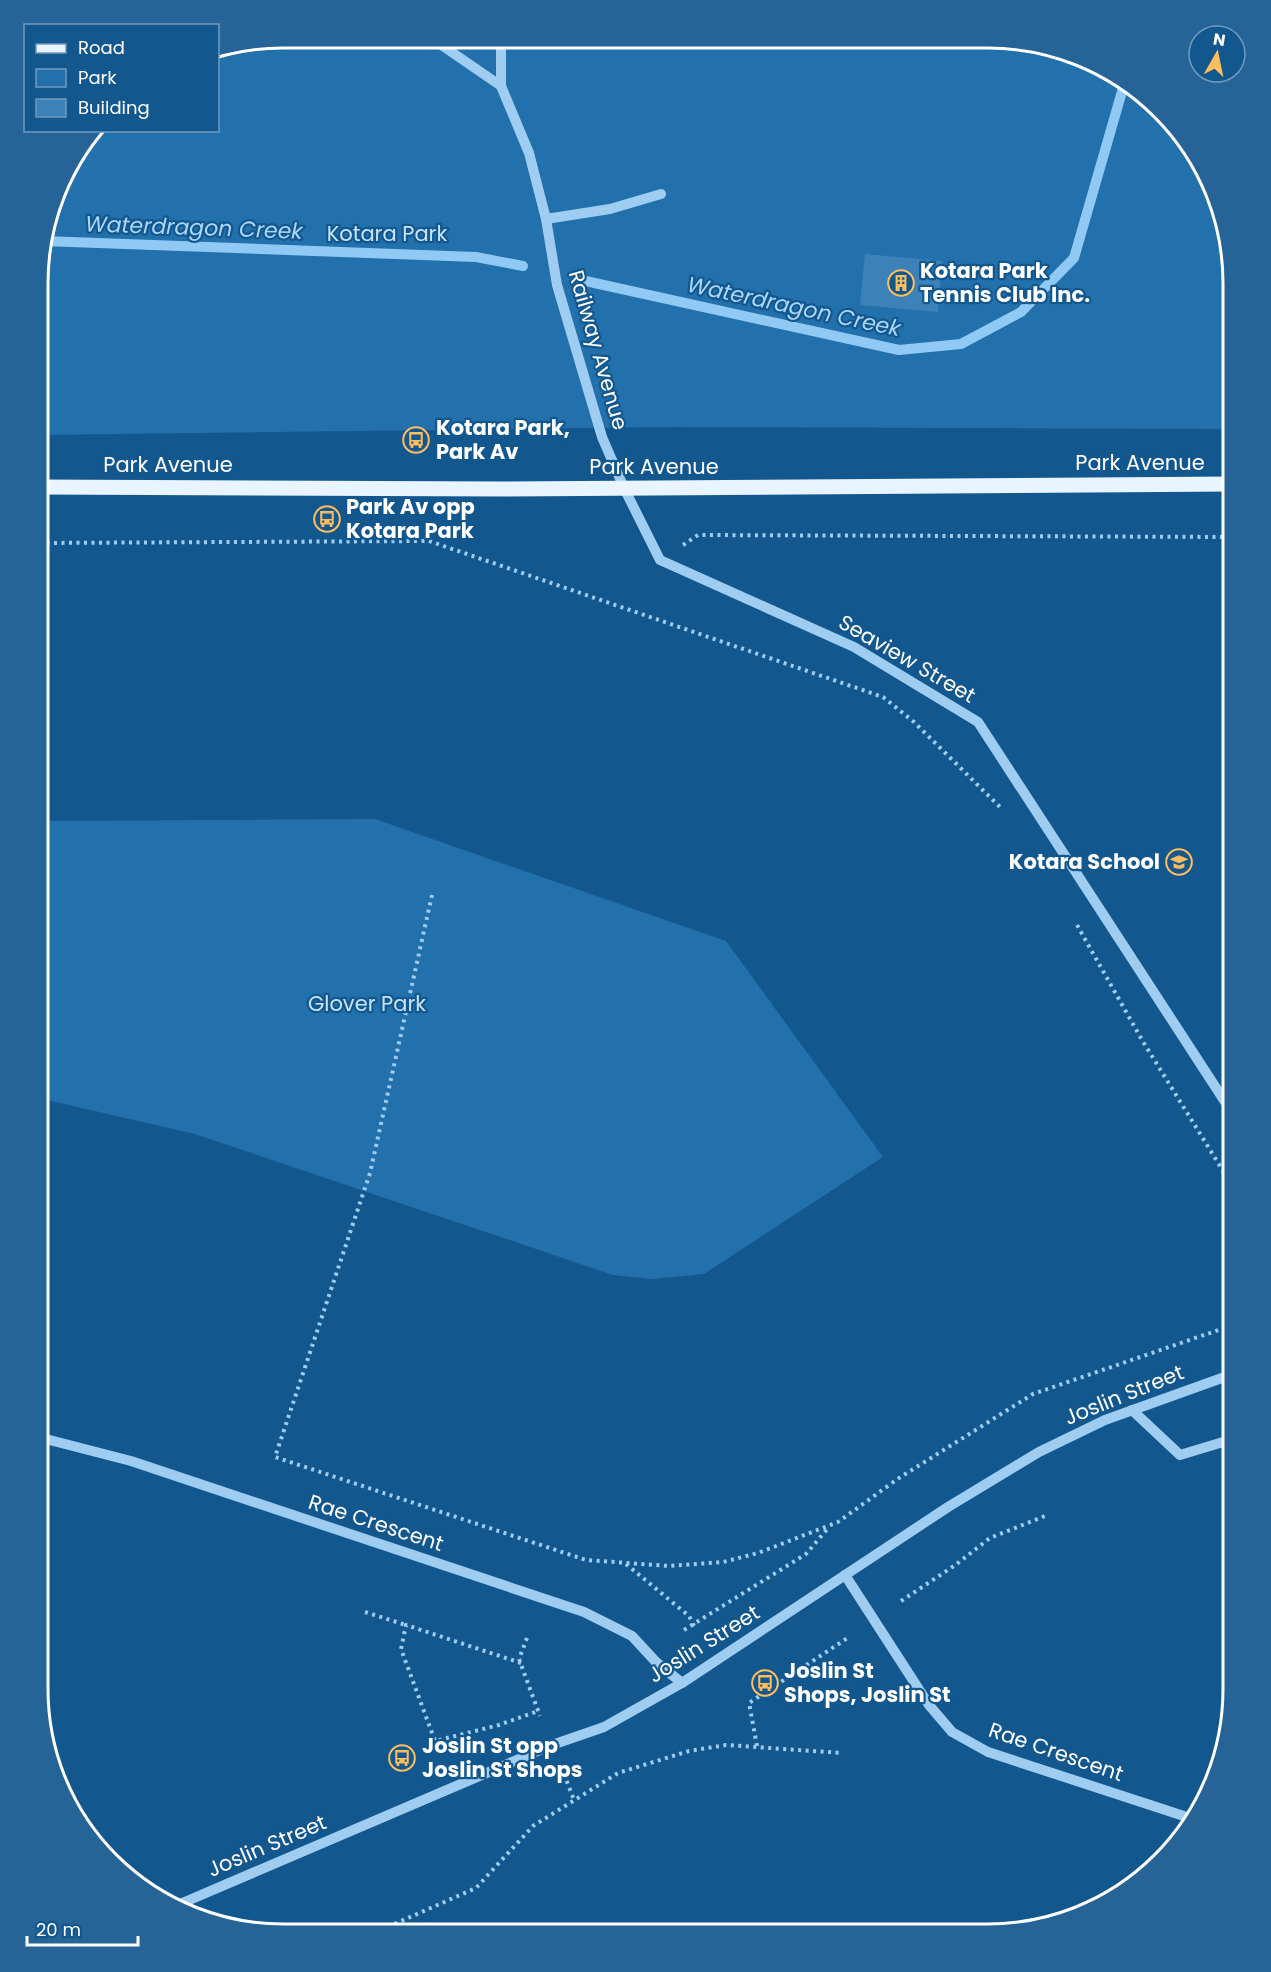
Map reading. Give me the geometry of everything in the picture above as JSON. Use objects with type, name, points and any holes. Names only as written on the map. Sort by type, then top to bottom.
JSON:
[{"type":"main road","name":"Park Avenue","points":[[48,487],[624,488],[1223,484]]},
{"type":"street","points":[[445,48],[501,86]]},
{"type":"street","points":[[501,48],[501,86]]},
{"type":"street","name":"Railway Avenue","points":[[501,86],[530,153],[546,219],[557,285],[602,437],[624,488]]},
{"type":"street","points":[[546,219],[610,209],[661,194]]},
{"type":"street","points":[[624,488],[660,560]]},
{"type":"street","name":"Seaview Street","points":[[660,560],[854,647],[978,722],[1223,1099]]},
{"type":"street","name":"Joslin Street","points":[[185,1902],[552,1745],[604,1726],[682,1683],[845,1575],[1039,1452],[1132,1410],[1223,1378]]},
{"type":"street","points":[[1132,1410],[1180,1455],[1223,1442]]},
{"type":"street","name":"Rae Crescent","points":[[48,1440],[131,1461],[584,1612],[632,1636],[656,1662],[682,1683]]},
{"type":"street","name":"Rae Crescent","points":[[845,1575],[929,1705],[952,1732],[988,1752],[1185,1817]]},
{"type":"path","points":[[660,560],[698,535],[1223,537]]},
{"type":"path","points":[[48,543],[429,541],[883,697],[940,747],[1000,806],[1006,815]]},
{"type":"path","points":[[432,895],[370,1173],[275,1457],[586,1560],[669,1566],[723,1562],[758,1553],[832,1524],[899,1478],[1033,1394],[1223,1328]]},
{"type":"path","points":[[1074,919],[1142,1040],[1223,1171]]},
{"type":"path","points":[[901,1601],[954,1566],[990,1538],[1045,1516]]},
{"type":"path","points":[[684,1630],[694,1626],[806,1554],[832,1524]]},
{"type":"path","points":[[626,1564],[689,1616],[694,1626]]},
{"type":"path","points":[[365,1612],[521,1663]]},
{"type":"path","points":[[406,1625],[401,1649],[435,1741],[499,1725],[538,1711]]},
{"type":"path","points":[[757,1746],[749,1702],[849,1637]]},
{"type":"path","points":[[527,1638],[519,1659],[540,1716]]},
{"type":"path","points":[[395,1924],[477,1888],[533,1826],[618,1773],[689,1751],[726,1745],[842,1753]]},
{"type":"path","points":[[564,1774],[574,1800]]},
{"type":"green space","name":"Kotara Park","points":[[283,48],[988,48],[1019,50],[1064,60],[1106,79],[1119,88],[1143,106],[1165,128],[1199,179],[1211,207],[1221,252],[1223,429],[672,427],[48,435],[48,283],[50,252],[60,207],[79,166],[103,132],[219,132],[219,57],[252,50]]},
{"type":"green space","name":"Glover Park","points":[[375,819],[726,941],[883,1157],[704,1274],[652,1279],[613,1275],[195,1134],[48,1100],[48,821]]},
{"type":"building","name":"Kotara Park Tennis Club Inc.","points":[[865,254],[942,261],[938,312],[860,305]]},
{"type":"waterway","name":"Waterdragon Creek","points":[[581,280],[899,350],[961,344],[1021,312],[1074,258],[1122,90]]},
{"type":"waterway","name":"Waterdragon Creek","points":[[52,241],[476,257],[523,266]]},
{"type":"place","name":"Kotara Park Tennis Club Inc.","points":[[901,283]]},
{"type":"place","name":"Kotara Park, Park Av","points":[[416,440]]},
{"type":"place","name":"Park Av opp Kotara Park","points":[[327,519]]},
{"type":"place","name":"Kotara School","points":[[1179,862]]},
{"type":"place","name":"Joslin St Shops, Joslin St","points":[[765,1683]]},
{"type":"place","name":"Joslin St opp Joslin St Shops","points":[[402,1758]]}]
